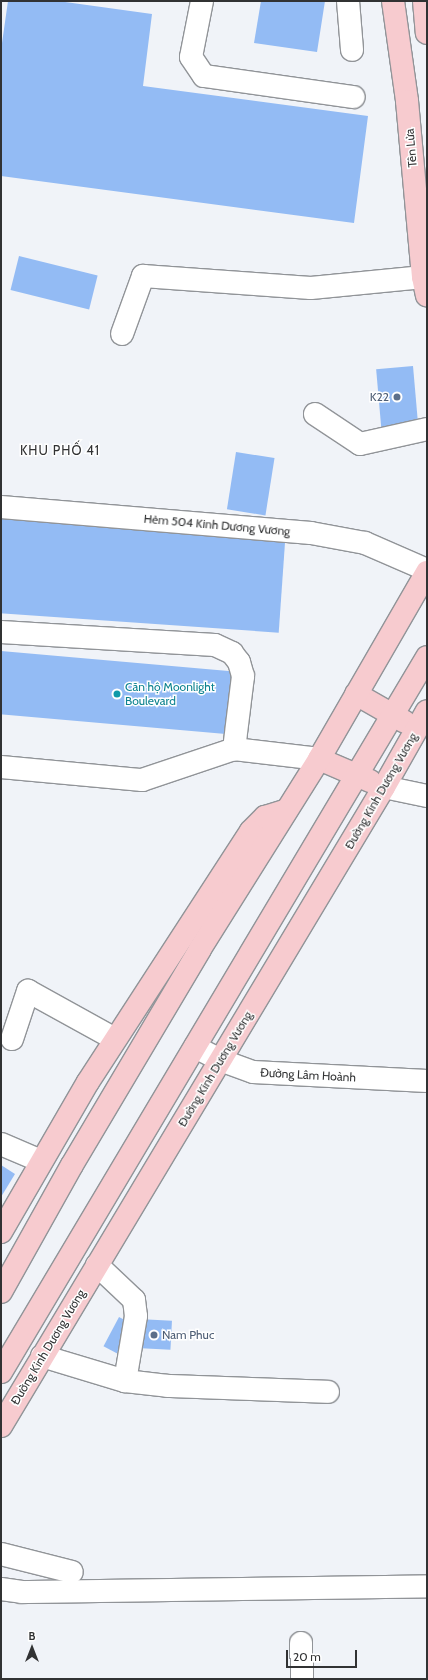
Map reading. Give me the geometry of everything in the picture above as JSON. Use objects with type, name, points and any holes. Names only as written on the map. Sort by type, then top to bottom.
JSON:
[{"type":"main road","name":"Tên Lửa","points":[[393,1],[407,101],[425,286]]},
{"type":"main road","points":[[424,1],[427,33]]},
{"type":"main road","points":[[1,1292],[72,1165],[285,811],[319,759],[427,571]]},
{"type":"main road","points":[[1,1372],[427,657]]},
{"type":"main road","points":[[356,694],[392,715],[423,725]]},
{"type":"main road","name":"Đường Kinh Dương Vương","points":[[1,1426],[384,787],[423,725]]},
{"type":"main road","points":[[319,759],[384,787]]},
{"type":"main road","points":[[1,1232],[41,1161],[115,1039],[251,831],[265,817],[285,811]]},
{"type":"street","points":[[202,1],[191,57],[204,76],[354,96]]},
{"type":"street","points":[[348,1],[352,50]]},
{"type":"street","points":[[122,334],[143,276],[311,288],[425,286]]},
{"type":"street","points":[[315,414],[360,444],[427,429]]},
{"type":"street","name":"Hẻm 504 Kinh Dương Vương","points":[[1,507],[333,536],[387,550],[427,571]]},
{"type":"street","points":[[1,632],[215,645],[232,653],[240,662],[243,676],[234,749]]},
{"type":"street","points":[[1,767],[142,780],[234,749],[319,759]]},
{"type":"street","points":[[384,787],[427,796]]},
{"type":"street","points":[[12,1039],[28,991],[115,1039]]},
{"type":"street","name":"Đường Lâm Hoành","points":[[195,1047],[220,1060],[253,1072],[427,1081]]},
{"type":"street","points":[[1,1144],[41,1161]]},
{"type":"street","points":[[97,1265],[134,1300],[136,1316],[125,1381]]},
{"type":"street","points":[[42,1356],[125,1381],[168,1386],[328,1392]]},
{"type":"street","points":[[1,1554],[72,1572]]},
{"type":"street","points":[[1,1589],[22,1592],[427,1586]]},
{"type":"street","points":[[301,1643],[302,1679]]},
{"type":"building","points":[[8,1],[58,1],[152,14],[143,86],[368,116],[354,223],[1,176],[1,50]]},
{"type":"building","points":[[261,1],[325,1],[317,52],[254,43]]},
{"type":"building","points":[[19,256],[98,276],[89,310],[11,290]]},
{"type":"building","name":"K22","points":[[413,366],[418,426],[381,429],[376,369]]},
{"type":"building","points":[[236,452],[275,458],[265,515],[227,509]]},
{"type":"building","points":[[1,504],[286,524],[279,633],[1,613]]},
{"type":"building","name":"Căn hộ Moonlight Boulevard","points":[[1,651],[234,671],[229,734],[1,714]]},
{"type":"building","points":[[1,1165],[15,1174],[1,1197]]},
{"type":"building","name":"Nam Phuc","points":[[119,1317],[132,1324],[117,1353],[104,1346]]},
{"type":"building","name":"Nam Phuc","points":[[138,1319],[172,1321],[170,1350],[136,1348]]},
{"type":"place","name":"K22","points":[[397,397]]},
{"type":"place","name":"Căn hộ Moonlight Boulevard","points":[[117,694]]},
{"type":"place","name":"Nam Phuc","points":[[154,1335]]},
{"type":"district","name":"KHU PHỐ 41","points":[[60,450]]}]
